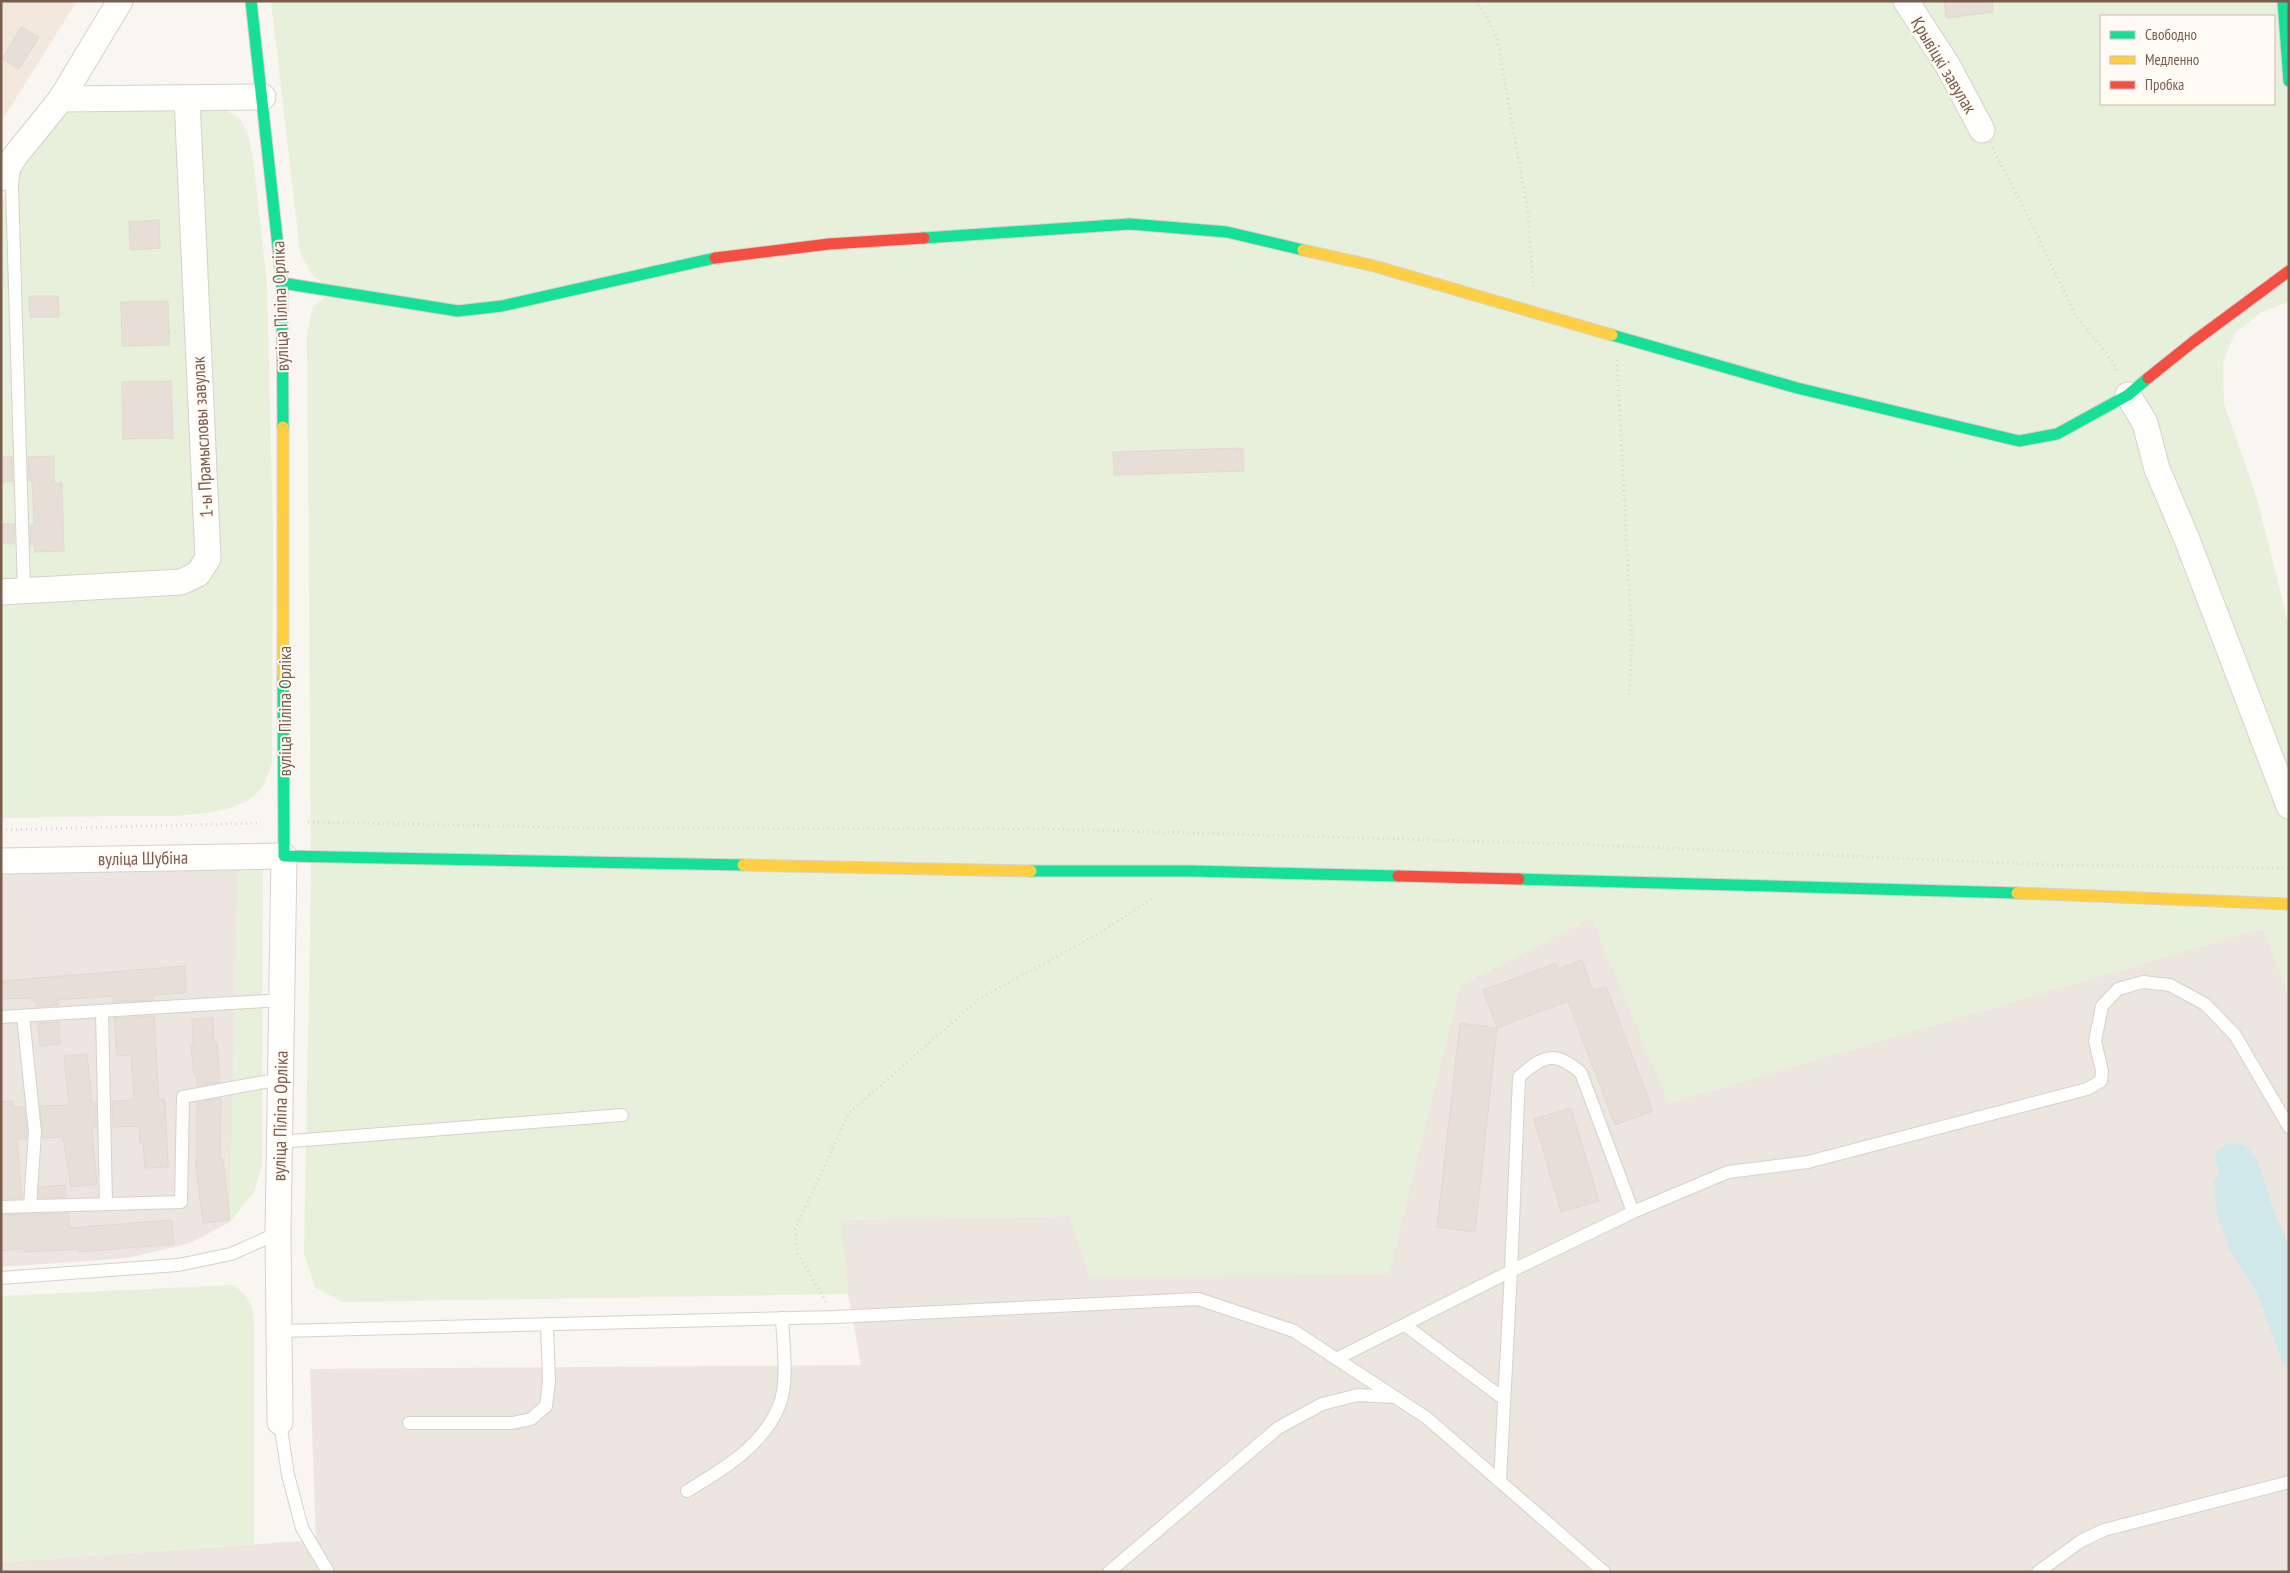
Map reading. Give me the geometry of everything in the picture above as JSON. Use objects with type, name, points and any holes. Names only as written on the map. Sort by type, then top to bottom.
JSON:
[{"type":"street","points":[[1,178],[15,156],[61,99],[120,1]]},
{"type":"street","name":"вуліца Піліпа Орліка","points":[[251,1],[282,283],[284,856],[278,1233],[280,1422]]},
{"type":"street","name":"Крывіцкі завулак","points":[[1906,1],[1948,66],[1982,130]]},
{"type":"street","points":[[2283,1],[2289,81]]},
{"type":"street","points":[[61,99],[263,97]]},
{"type":"street","name":"1-ы Прамысловы завулак","points":[[12,591],[181,582],[198,574],[208,558],[186,99]]},
{"type":"street","points":[[282,283],[458,311],[502,306],[708,258],[829,244],[1130,224],[1227,232],[1374,266],[1797,388],[2019,441],[2056,434],[2128,395],[2192,342],[2289,271]]},
{"type":"street","points":[[2128,395],[2145,423],[2157,468],[2186,537],[2289,806]]},
{"type":"street","points":[[284,856],[1077,872],[1192,871],[1904,889],[2289,904]]},
{"type":"street","name":"вуліца Шубіна","points":[[1,861],[284,856]]},
{"type":"lane","points":[[12,591],[12,186],[15,156]]},
{"type":"lane","points":[[1336,1359],[1510,1271],[1633,1212],[1728,1172],[1808,1162],[2087,1089],[2101,1080],[2102,1071],[2095,1041],[2102,1006],[2118,989],[2143,982],[2170,985],[2205,1004],[2235,1035],[2289,1127]]},
{"type":"lane","points":[[1,1017],[282,1000]]},
{"type":"lane","points":[[102,1011],[106,1204]]},
{"type":"lane","points":[[23,1016],[35,1132],[30,1206]]},
{"type":"lane","points":[[1500,1481],[1519,1077],[1531,1066],[1550,1057],[1567,1060],[1581,1073],[1633,1212]]},
{"type":"lane","points":[[1,1207],[181,1202],[183,1097],[280,1078]]},
{"type":"lane","points":[[279,1142],[622,1115]]},
{"type":"lane","points":[[1,1278],[178,1266],[232,1254],[278,1233]]},
{"type":"lane","points":[[279,1331],[835,1317],[1198,1299],[1294,1331],[1427,1418],[1604,1572]]},
{"type":"lane","points":[[688,1491],[745,1452],[765,1430],[780,1405],[784,1374],[782,1318]]},
{"type":"lane","points":[[409,1423],[512,1423],[531,1419],[546,1406],[549,1382],[547,1324]]},
{"type":"lane","points":[[1405,1325],[1504,1399]]},
{"type":"lane","points":[[1109,1572],[1278,1428],[1322,1404],[1358,1395],[1395,1397]]},
{"type":"lane","points":[[280,1422],[288,1476],[302,1528],[328,1572]]},
{"type":"lane","points":[[2038,1572],[2081,1541],[2104,1530],[2289,1482]]},
{"type":"path","points":[[1474,1],[1484,13],[1497,38],[1528,213],[1535,312]]},
{"type":"path","points":[[1982,130],[2021,202],[2075,314],[2115,366],[2128,395]]},
{"type":"path","points":[[1616,354],[1632,643],[1629,695]]},
{"type":"path","points":[[1,830],[284,822],[594,828],[1055,829],[1572,844],[2052,865],[2289,868]]},
{"type":"path","points":[[835,1317],[798,1254],[795,1230],[849,1113],[979,999],[1098,934],[1161,892]]},
{"type":"shaded area","points":[[1,1],[77,1],[1,122]]},
{"type":"shaded area","points":[[238,856],[230,1222],[190,1243],[128,1258],[1,1267],[1,861]]},
{"type":"shaded area","points":[[1592,918],[1669,1103],[2263,928],[2289,995],[2289,1572],[1,1572],[1,1562],[316,1540],[310,1369],[861,1365],[848,1294],[840,1220],[1069,1216],[1389,1274],[1460,985]]},
{"type":"green space","points":[[271,1],[2289,1],[2289,302],[2261,312],[2235,333],[2223,362],[2224,404],[2255,492],[2289,627],[2289,995],[2263,928],[1669,1103],[1592,918],[1460,985],[1389,1274],[1090,1277],[1069,1216],[841,1220],[848,1294],[342,1302],[315,1287],[304,1253],[311,877],[307,333],[313,307],[334,291],[312,275],[300,252]]},
{"type":"green space","points":[[211,108],[227,111],[240,119],[248,135],[253,157],[267,283],[273,530],[272,763],[265,781],[254,796],[241,804],[224,810],[165,816],[1,818],[1,203],[53,119],[65,111]]},
{"type":"green space","points":[[238,856],[263,856],[262,1165],[254,1192],[230,1222]]},
{"type":"green space","points":[[233,1285],[248,1299],[254,1321],[254,1544],[1,1562],[1,1296]]},
{"type":"water","points":[[2227,1144],[2245,1145],[2257,1159],[2272,1206],[2289,1246],[2289,1370],[2282,1362],[2257,1293],[2230,1251],[2217,1213],[2214,1183],[2220,1173],[2216,1162],[2216,1152]]},
{"type":"building","points":[[1944,1],[1992,1],[1993,12],[1946,18]]},
{"type":"building","points":[[21,27],[39,37],[19,69],[2,59]]},
{"type":"building","points":[[159,220],[160,248],[130,250],[129,222]]},
{"type":"building","points":[[29,296],[58,296],[59,317],[30,317]]},
{"type":"building","points":[[168,301],[169,345],[122,346],[121,302]]},
{"type":"building","points":[[171,381],[173,438],[123,439],[122,382]]},
{"type":"building","points":[[1243,448],[1244,471],[1114,475],[1113,452]]},
{"type":"building","points":[[54,456],[54,483],[62,483],[64,551],[35,552],[34,545],[31,545],[30,525],[34,525],[32,481],[29,481],[28,457]]},
{"type":"building","points":[[1,457],[12,457],[13,481],[1,482]]},
{"type":"building","points":[[1,524],[14,524],[14,544],[1,543]]},
{"type":"building","points":[[1582,960],[1593,991],[1606,986],[1653,1111],[1615,1125],[1568,1001],[1497,1028],[1483,990],[1556,963],[1558,969]]},
{"type":"building","points":[[185,966],[186,993],[153,995],[153,1000],[113,1002],[113,996],[57,1000],[58,1005],[36,1007],[36,1001],[31,1001],[31,998],[1,999],[1,981]]},
{"type":"building","points":[[154,1016],[159,1099],[165,1099],[168,1167],[145,1168],[143,1142],[140,1143],[139,1126],[113,1127],[112,1101],[134,1100],[131,1055],[117,1056],[114,1018]]},
{"type":"building","points":[[213,1018],[214,1043],[217,1043],[220,1082],[197,1086],[197,1076],[194,1076],[191,1045],[193,1045],[192,1019]]},
{"type":"building","points":[[59,1022],[60,1044],[40,1046],[38,1023]]},
{"type":"building","points":[[1460,1023],[1497,1028],[1475,1232],[1437,1227]]},
{"type":"building","points":[[87,1054],[92,1102],[96,1102],[96,1128],[92,1128],[97,1184],[71,1187],[63,1137],[43,1138],[40,1106],[69,1105],[64,1056]]},
{"type":"building","points":[[221,1098],[220,1159],[223,1159],[230,1220],[203,1223],[196,1166],[197,1103]]},
{"type":"building","points":[[13,1101],[13,1107],[24,1107],[27,1132],[26,1139],[17,1139],[22,1198],[1,1199],[1,1102]]},
{"type":"building","points":[[1571,1108],[1599,1201],[1561,1212],[1534,1119]]},
{"type":"building","points":[[65,1185],[66,1197],[39,1198],[39,1187]]},
{"type":"building","points":[[68,1213],[70,1228],[172,1220],[174,1244],[79,1252],[79,1249],[25,1252],[25,1248],[1,1251],[1,1215]]},
{"type":"traffic: fast","points":[[251,1],[282,283],[283,427]]},
{"type":"traffic: fast","points":[[2283,1],[2289,81]]},
{"type":"traffic: fast","points":[[924,238],[1130,224],[1227,232],[1303,250]]},
{"type":"traffic: fast","points":[[282,283],[458,311],[502,306],[715,258]]},
{"type":"traffic: fast","points":[[1612,335],[1797,388],[2019,441],[2057,434],[2128,395],[2148,378]]},
{"type":"traffic: fast","points":[[283,677],[284,856],[743,865]]},
{"type":"traffic: fast","points":[[1031,871],[1192,871],[1398,876]]},
{"type":"traffic: fast","points":[[1519,879],[2017,893]]},
{"type":"traffic: slow","points":[[1303,250],[1374,266],[1612,335]]},
{"type":"traffic: slow","points":[[283,427],[283,677]]},
{"type":"traffic: slow","points":[[743,865],[1031,871]]},
{"type":"traffic: slow","points":[[2017,893],[2289,904]]},
{"type":"traffic: jam","points":[[715,258],[829,244],[924,238]]},
{"type":"traffic: jam","points":[[2148,378],[2289,271]]},
{"type":"traffic: jam","points":[[1398,876],[1519,879]]}]
